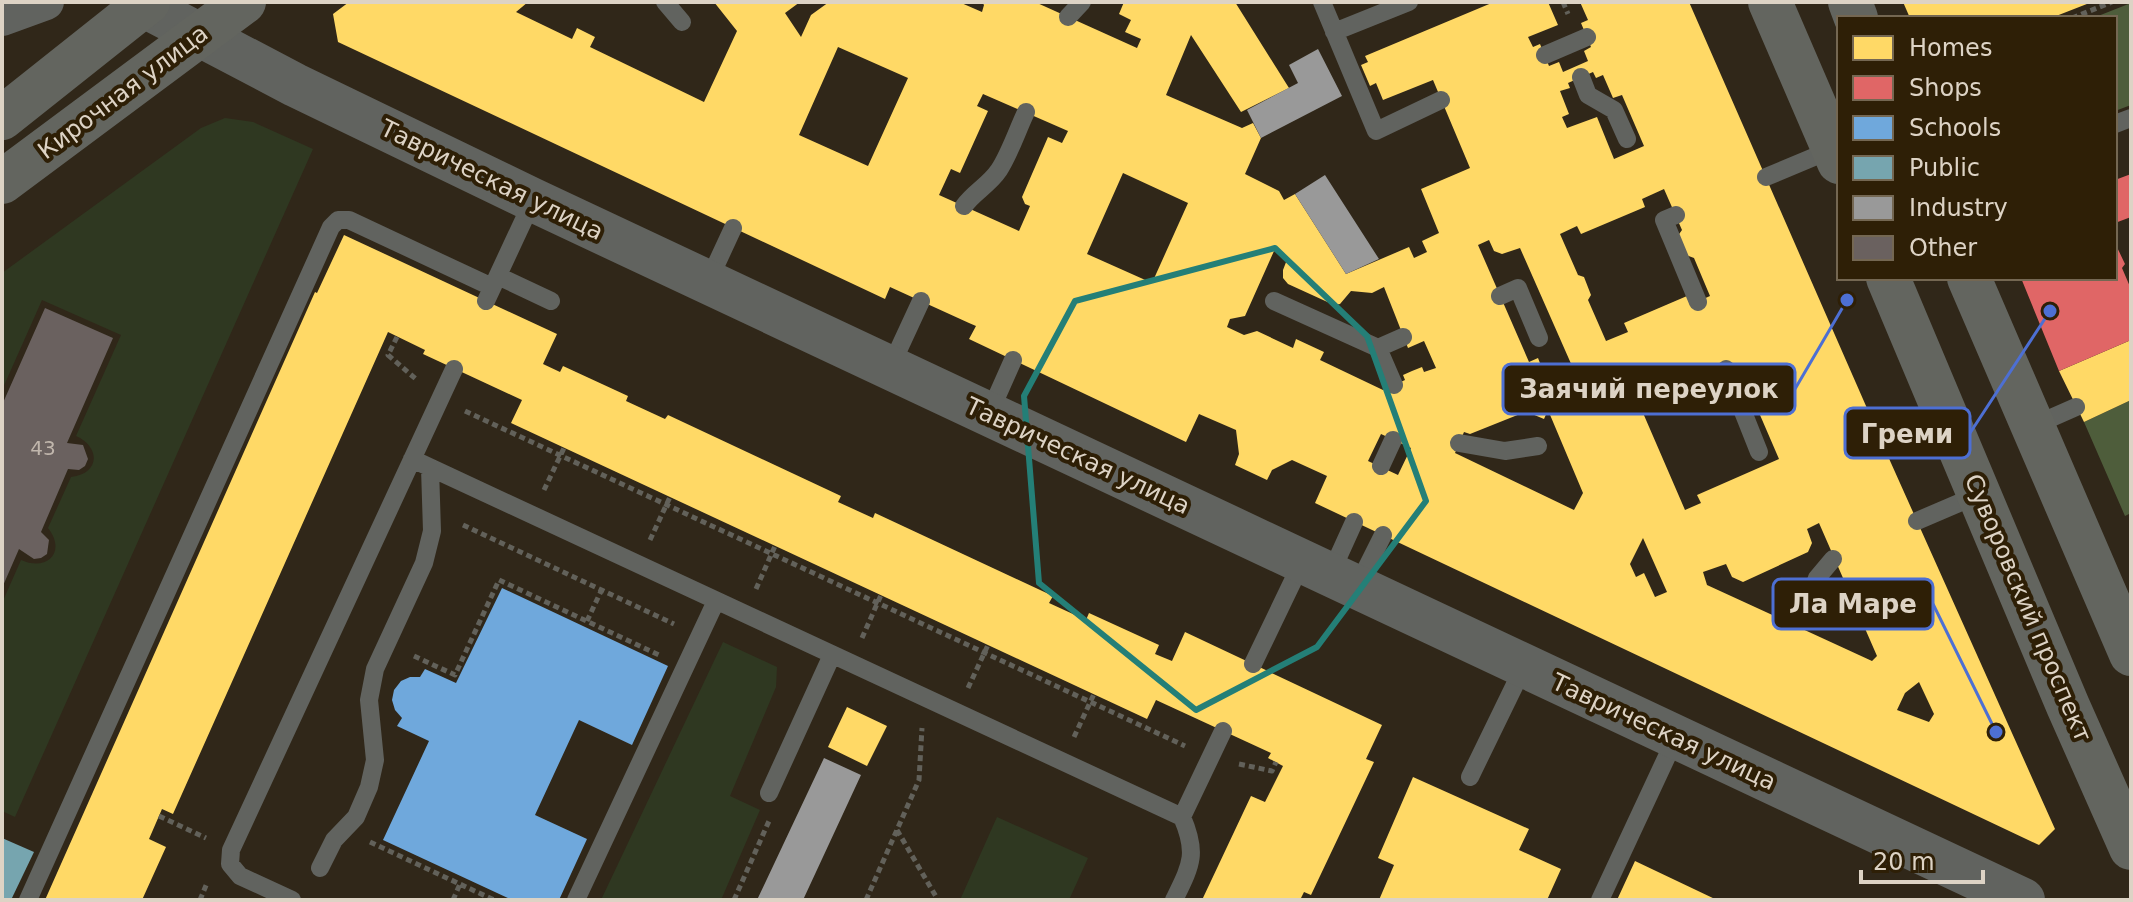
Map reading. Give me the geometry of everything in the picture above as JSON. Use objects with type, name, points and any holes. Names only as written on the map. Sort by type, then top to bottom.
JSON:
[{"type":"main road","name":"Кирочная улица","points":[[2,182],[244,2]]},
{"type":"main road","points":[[1770,2],[1836,156]]},
{"type":"main road","points":[[2,118],[143,3]]},
{"type":"main road","name":"Суворовский проспект","points":[[1889,280],[2131,848]]},
{"type":"main road","points":[[1970,280],[2131,654]]},
{"type":"street","points":[[2,18],[46,2]]},
{"type":"street","name":"Таврическая улица","points":[[143,3],[295,85],[533,200],[2023,900]]},
{"type":"lane","points":[[665,2],[682,22]]},
{"type":"lane","points":[[1068,17],[1082,2]]},
{"type":"lane","points":[[1322,2],[1376,131],[1441,100]]},
{"type":"lane","points":[[1334,32],[1409,2]]},
{"type":"lane","points":[[1545,55],[1587,37]]},
{"type":"lane","points":[[1567,46],[1588,95],[1614,110],[1627,139]]},
{"type":"lane","points":[[964,206],[973,193],[990,182],[1000,169],[1026,112]]},
{"type":"lane","points":[[1766,177],[1836,156]]},
{"type":"lane","points":[[492,288],[533,200]]},
{"type":"lane","points":[[1676,215],[1664,220],[1698,302]]},
{"type":"lane","points":[[28,900],[331,227],[338,220],[349,220],[492,288],[551,301]]},
{"type":"lane","points":[[708,282],[733,228]]},
{"type":"lane","points":[[1500,296],[1518,288],[1539,338]]},
{"type":"lane","points":[[890,368],[921,301]]},
{"type":"lane","points":[[1274,301],[1378,348],[1394,385]]},
{"type":"lane","points":[[1378,348],[1403,337]]},
{"type":"lane","points":[[989,414],[1013,360]]},
{"type":"lane","points":[[292,900],[240,876],[230,864],[231,850],[454,369]]},
{"type":"lane","points":[[1726,369],[1759,452]]},
{"type":"lane","points":[[2033,426],[2076,407]]},
{"type":"lane","points":[[1381,466],[1393,440]]},
{"type":"lane","points":[[1459,443],[1505,451],[1538,446]]},
{"type":"lane","points":[[412,459],[1182,817],[1192,841],[1191,854],[1189,868],[1174,900]]},
{"type":"lane","points":[[320,868],[334,840],[356,817],[369,787],[375,760],[369,700],[375,669],[424,563],[432,531],[430,468]]},
{"type":"lane","points":[[1917,521],[1980,494]]},
{"type":"lane","points":[[1330,574],[1354,522]]},
{"type":"lane","points":[[1253,664],[1330,574],[1383,535]]},
{"type":"lane","points":[[1809,601],[1817,578],[1833,559]]},
{"type":"lane","points":[[576,900],[716,601]]},
{"type":"lane","points":[[769,793],[832,655]]},
{"type":"lane","points":[[1470,777],[1524,666]]},
{"type":"lane","points":[[1182,817],[1223,731]]},
{"type":"lane","points":[[1600,900],[1676,737]]},
{"type":"path","points":[[2077,16],[2112,2]]},
{"type":"path","points":[[397,337],[388,355],[440,400],[1210,757],[1272,771],[1276,762]]},
{"type":"path","points":[[532,515],[564,448]]},
{"type":"path","points":[[638,565],[670,497]]},
{"type":"path","points":[[433,511],[700,636]]},
{"type":"path","points":[[744,614],[775,546]]},
{"type":"path","points":[[587,621],[618,555]]},
{"type":"path","points":[[387,643],[455,675],[499,580],[685,667]]},
{"type":"path","points":[[850,663],[881,595]]},
{"type":"path","points":[[956,712],[988,645]]},
{"type":"path","points":[[1062,761],[1094,694]]},
{"type":"path","points":[[866,900],[919,780],[923,697]]},
{"type":"path","points":[[734,900],[772,814],[769,793]]},
{"type":"path","points":[[159,816],[231,850]]},
{"type":"path","points":[[344,830],[494,900]]},
{"type":"path","points":[[897,830],[938,900]]},
{"type":"path","points":[[453,900],[460,884]]},
{"type":"highlighted area","points":[[1275,248],[1367,336],[1426,501],[1317,647],[1196,710],[1039,583],[1024,396],[1075,301]]},
{"type":"green space","points":[[2131,3],[2131,105],[2117,110],[2117,16],[2098,16]]},
{"type":"green space","points":[[225,118],[253,122],[313,149],[15,817],[2,811],[2,603],[21,560],[39,563],[51,558],[55,552],[48,528],[71,477],[81,475],[92,466],[94,460],[90,447],[76,436],[121,335],[42,300],[2,390],[2,273],[201,128]]},
{"type":"green space","points":[[2131,400],[2131,513],[2125,516],[2084,422]]},
{"type":"green space","points":[[723,642],[777,667],[776,687],[730,796],[760,810],[721,900],[601,900]]},
{"type":"green space","points":[[997,817],[1088,858],[1069,900],[960,900]]},
{"type":"building: Homes","points":[[349,2],[528,2],[516,12],[572,39],[577,28],[595,37],[590,47],[704,102],[737,31],[714,2],[800,2],[785,13],[801,37],[811,15],[829,2],[959,2],[982,12],[982,2],[1035,2],[1137,48],[1141,39],[1125,32],[1131,20],[1119,14],[1124,2],[1235,2],[1289,88],[1241,112],[1191,35],[1166,95],[1242,128],[1253,123],[1261,138],[1245,174],[1279,191],[1284,200],[1295,194],[1346,274],[1409,247],[1414,258],[1427,252],[1422,241],[1439,233],[1421,189],[1470,168],[1433,80],[1383,100],[1376,83],[1370,86],[1361,65],[1368,62],[1365,56],[1494,2],[1548,2],[1558,25],[1528,37],[1533,47],[1540,44],[1549,66],[1559,62],[1563,72],[1588,61],[1584,51],[1591,47],[1581,23],[1588,20],[1580,2],[1689,2],[2055,829],[2039,845],[1315,503],[1327,476],[1292,460],[1272,470],[1267,480],[1235,465],[1239,454],[1236,430],[1199,414],[1186,442],[969,339],[976,326],[890,287],[885,299],[338,42],[333,14]],"holes":[[[838,47],[908,78],[868,166],[799,135]],[[1593,72],[1596,78],[1603,75],[1613,98],[1622,95],[1644,146],[1614,159],[1597,117],[1567,128],[1562,117],[1569,114],[1560,91],[1570,88],[1568,83]],[[983,94],[1068,131],[1062,143],[1048,137],[1022,197],[1025,204],[1030,206],[1019,231],[939,195],[951,169],[960,173],[988,111],[977,106]],[[1123,173],[1188,203],[1152,283],[1087,254]],[[1664,189],[1682,230],[1677,237],[1686,255],[1694,258],[1710,296],[1690,305],[1687,296],[1624,323],[1628,332],[1606,341],[1588,300],[1591,295],[1584,277],[1578,275],[1560,234],[1577,226],[1581,234],[1645,207],[1642,199]],[[1489,240],[1494,251],[1502,254],[1520,248],[1576,375],[1560,384],[1545,376],[1538,358],[1529,362],[1478,245]],[[1274,251],[1288,257],[1283,270],[1283,278],[1288,284],[1334,305],[1340,304],[1351,291],[1372,293],[1384,287],[1408,348],[1424,341],[1436,368],[1424,372],[1422,367],[1412,371],[1403,375],[1405,380],[1383,390],[1320,360],[1324,352],[1296,339],[1293,348],[1257,331],[1244,335],[1227,327],[1230,319],[1245,316]],[[1738,364],[1779,459],[1697,495],[1701,503],[1685,510],[1640,406],[1653,400],[1657,408],[1721,380],[1718,373]],[[1530,402],[1536,405],[1532,414],[1544,419],[1548,410],[1583,493],[1574,510],[1455,453],[1464,432],[1470,434],[1525,412]],[[1381,434],[1411,448],[1398,475],[1368,461]],[[1819,523],[1877,656],[1872,661],[1707,585],[1703,572],[1726,564],[1732,577],[1743,582],[1808,552],[1812,543],[1807,529]],[[1643,538],[1667,592],[1655,597],[1644,573],[1636,577],[1630,564]],[[1919,682],[1934,714],[1929,722],[1897,710],[1905,693]]]},
{"type":"building: Homes","points":[[1903,2],[2092,2],[2056,16],[1909,16]]},
{"type":"building: Homes","points":[[344,235],[557,334],[543,364],[560,372],[563,366],[628,396],[626,401],[665,419],[668,415],[841,496],[838,502],[873,518],[875,513],[1053,596],[1049,603],[1086,620],[1089,613],[1159,645],[1155,654],[1172,661],[1185,632],[1382,725],[1366,759],[1374,762],[1311,895],[1304,892],[1300,900],[1202,900],[1251,796],[1265,802],[1283,766],[1268,758],[1271,753],[1156,700],[1147,719],[511,423],[522,400],[423,354],[425,350],[388,332],[173,814],[162,809],[149,839],[166,847],[142,900],[45,900],[315,292]]},
{"type":"building: Homes","points":[[2131,340],[2131,400],[2084,422],[2059,371]]},
{"type":"building: Homes","points":[[847,707],[887,726],[867,766],[828,747]]},
{"type":"building: Homes","points":[[1413,777],[1529,829],[1519,850],[1561,869],[1547,900],[1379,900],[1394,865],[1378,858]]},
{"type":"building: Homes","points":[[1635,861],[1717,900],[1617,900]]},
{"type":"building: Shops","points":[[2131,174],[2131,217],[2117,222],[2117,179]]},
{"type":"building: Shops","points":[[2117,247],[2131,289],[2131,340],[2059,371],[2022,280],[2117,280]]},
{"type":"building: Schools","points":[[502,588],[668,666],[632,745],[579,720],[535,815],[587,839],[559,900],[512,900],[383,840],[429,741],[397,726],[402,718],[392,700],[394,690],[401,681],[420,677],[425,669],[456,683]]},
{"type":"building: Public","points":[[2,838],[34,852],[11,900],[2,900]]},
{"type":"building: Industry","points":[[1318,49],[1342,96],[1261,138],[1247,110],[1298,83],[1289,65]]},
{"type":"building: Industry","points":[[1325,175],[1379,259],[1346,274],[1295,194]]},
{"type":"building: Industry","points":[[824,758],[861,775],[803,900],[757,900]]},
{"type":"building: Other","points":[[45,308],[113,338],[67,443],[83,445],[88,459],[79,470],[68,469],[41,532],[49,540],[47,554],[34,559],[19,549],[2,588],[2,405]]},
{"type":"place","name":"Заячий переулок","points":[[1847,300]]},
{"type":"place","name":"Греми","points":[[2050,311]]},
{"type":"place","name":"Ла Маре","points":[[1996,732]]}]
